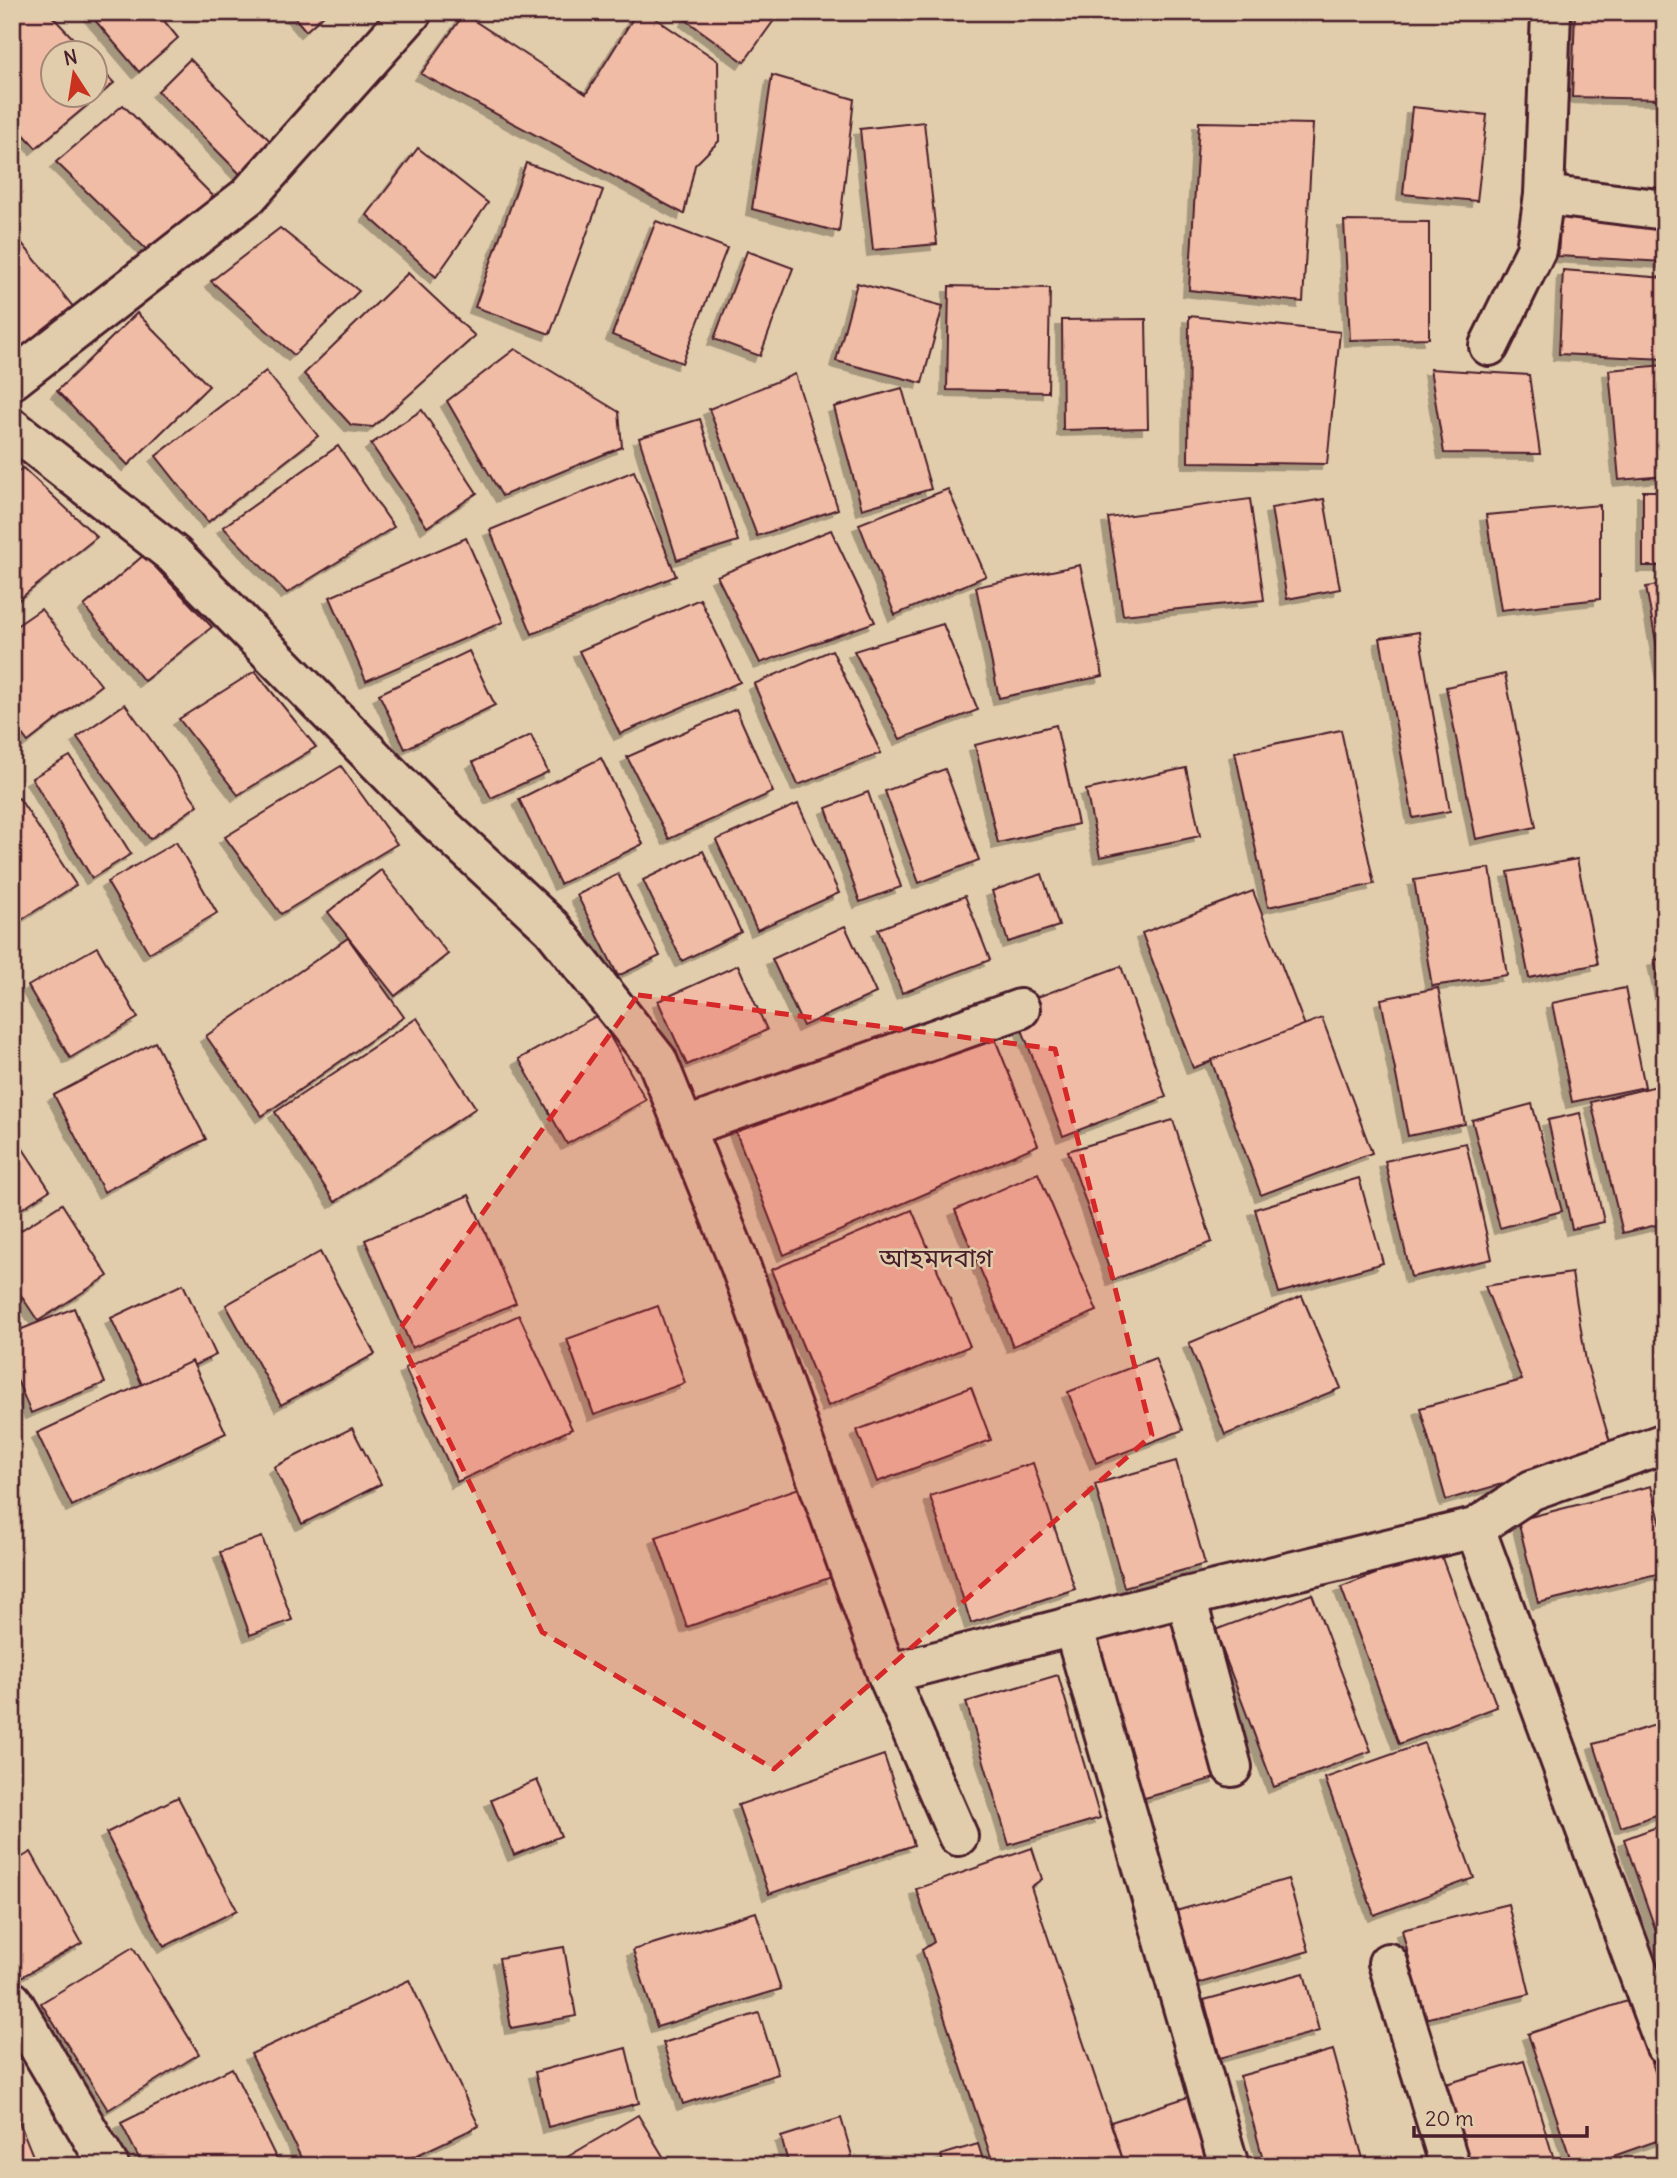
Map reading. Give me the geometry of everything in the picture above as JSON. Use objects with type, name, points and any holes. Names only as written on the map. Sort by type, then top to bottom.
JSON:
[{"type":"street","points":[[12,380],[248,196],[412,12]]},
{"type":"street","points":[[1489,346],[1536,250],[1544,195],[1551,12]]},
{"type":"street","points":[[1544,195],[1665,209]]},
{"type":"street","points":[[12,428],[173,554],[429,814],[552,928],[657,1060],[740,1265],[887,1674],[958,1836]]},
{"type":"street","points":[[684,1128],[1020,1009]]},
{"type":"street","points":[[887,1674],[1186,1597],[1475,1528],[1532,1490],[1665,1443]]},
{"type":"street","points":[[1475,1528],[1665,2045]]},
{"type":"street","points":[[1186,1597],[1232,1767]]},
{"type":"street","points":[[1073,1626],[1229,2166]]},
{"type":"street","points":[[1388,1963],[1450,2166]]},
{"type":"street","points":[[12,2001],[109,2166]]},
{"type":"highlighted area","points":[[638,995],[1055,1049],[1152,1435],[774,1769],[542,1632],[397,1333]]},
{"type":"building","points":[[12,12],[48,12],[73,38],[38,38],[38,108],[84,108],[36,148],[12,121]]},
{"type":"building","points":[[88,12],[157,12],[178,38],[139,72]]},
{"type":"building","points":[[290,12],[327,12],[306,31]]},
{"type":"building","points":[[637,12],[646,12],[718,61],[719,141],[695,165],[684,214],[421,74],[464,14],[586,94]]},
{"type":"building","points":[[692,12],[780,12],[744,62],[686,20]]},
{"type":"building","points":[[1575,12],[1665,12],[1665,99],[1572,97]]},
{"type":"building","points":[[190,59],[278,149],[246,180],[158,91]]},
{"type":"building","points":[[772,75],[854,99],[839,232],[752,209]]},
{"type":"building","points":[[108,77],[114,83],[108,88]]},
{"type":"building","points":[[123,105],[219,202],[150,253],[56,162]]},
{"type":"building","points":[[1412,107],[1487,115],[1477,201],[1403,194]]},
{"type":"building","points":[[924,122],[937,244],[873,250],[860,129]]},
{"type":"building","points":[[1199,122],[1313,124],[1303,302],[1189,290]]},
{"type":"building","points":[[418,148],[488,203],[436,277],[367,215]]},
{"type":"building","points":[[526,163],[603,190],[550,334],[475,307]]},
{"type":"building","points":[[1563,181],[1665,188],[1665,262],[1558,256]]},
{"type":"building","points":[[656,221],[727,248],[682,363],[612,335]]},
{"type":"building","points":[[1344,221],[1429,222],[1429,338],[1350,340]]},
{"type":"building","points":[[280,228],[359,291],[294,355],[211,281]]},
{"type":"building","points":[[12,231],[75,309],[12,360]]},
{"type":"building","points":[[747,251],[793,268],[760,356],[714,339]]},
{"type":"building","points":[[1563,270],[1665,278],[1665,359],[1559,354]]},
{"type":"building","points":[[408,273],[475,336],[373,427],[351,425],[304,374]]},
{"type":"building","points":[[857,283],[943,306],[922,383],[836,361]]},
{"type":"building","points":[[949,286],[1050,288],[1048,392],[947,390]]},
{"type":"building","points":[[137,313],[209,386],[128,465],[57,391]]},
{"type":"building","points":[[1189,316],[1340,332],[1327,464],[1188,462]]},
{"type":"building","points":[[1146,319],[1148,428],[1063,430],[1062,320]]},
{"type":"building","points":[[515,349],[619,412],[622,447],[502,496],[447,401]]},
{"type":"building","points":[[1665,365],[1665,476],[1619,480],[1609,370]]},
{"type":"building","points":[[1430,369],[1529,375],[1540,454],[1444,453]]},
{"type":"building","points":[[266,371],[318,436],[208,522],[156,456]]},
{"type":"building","points":[[795,374],[838,509],[757,536],[709,409]]},
{"type":"building","points":[[902,388],[931,489],[862,509],[834,407]]},
{"type":"building","points":[[422,410],[477,493],[427,527],[371,444]]},
{"type":"building","points":[[700,419],[738,541],[677,560],[639,438]]},
{"type":"building","points":[[338,446],[394,527],[287,593],[223,527]]},
{"type":"building","points":[[23,468],[97,537],[12,605],[12,477]]},
{"type":"building","points":[[634,471],[676,576],[532,634],[490,530]]},
{"type":"building","points":[[948,489],[986,576],[895,615],[859,524]]},
{"type":"building","points":[[1643,491],[1665,491],[1665,566],[1643,566]]},
{"type":"building","points":[[1250,499],[1264,600],[1123,615],[1108,518]]},
{"type":"building","points":[[1324,499],[1340,589],[1287,599],[1271,508]]},
{"type":"building","points":[[1600,505],[1600,599],[1501,610],[1486,515]]},
{"type":"building","points":[[831,530],[875,622],[760,663],[717,576]]},
{"type":"building","points":[[466,538],[503,622],[366,681],[330,597]]},
{"type":"building","points":[[144,555],[212,627],[144,681],[84,606]]},
{"type":"building","points":[[1080,565],[1103,676],[999,698],[976,587]]},
{"type":"building","points":[[1665,584],[1665,691],[1646,587]]},
{"type":"building","points":[[700,599],[740,682],[620,734],[579,651]]},
{"type":"building","points":[[41,609],[101,685],[28,742],[12,721],[12,629]]},
{"type":"building","points":[[943,624],[978,710],[900,739],[854,651]]},
{"type":"building","points":[[1419,632],[1450,811],[1413,818],[1380,638]]},
{"type":"building","points":[[832,650],[881,753],[798,785],[754,684]]},
{"type":"building","points":[[469,651],[495,705],[405,749],[379,694]]},
{"type":"building","points":[[255,671],[316,747],[238,795],[179,719]]},
{"type":"building","points":[[1505,674],[1536,827],[1476,839],[1446,687]]},
{"type":"building","points":[[125,704],[198,805],[150,839],[77,737]]},
{"type":"building","points":[[736,709],[773,792],[669,839],[627,757]]},
{"type":"building","points":[[1056,725],[1078,824],[998,843],[975,745]]},
{"type":"building","points":[[1341,730],[1374,884],[1268,907],[1235,752]]},
{"type":"building","points":[[531,735],[548,772],[491,798],[473,762]]},
{"type":"building","points":[[70,756],[131,854],[92,878],[32,778]]},
{"type":"building","points":[[601,758],[643,844],[560,884],[519,799]]},
{"type":"building","points":[[341,766],[397,844],[281,914],[225,837]]},
{"type":"building","points":[[1186,768],[1200,836],[1100,857],[1086,790]]},
{"type":"building","points":[[945,769],[979,860],[919,883],[885,791]]},
{"type":"building","points":[[868,792],[901,887],[860,902],[826,808]]},
{"type":"building","points":[[19,798],[76,885],[15,924],[12,920],[12,802]]},
{"type":"building","points":[[798,804],[839,893],[757,930],[716,840]]},
{"type":"building","points":[[176,842],[217,913],[149,953],[107,882]]},
{"type":"building","points":[[703,851],[741,932],[682,961],[643,880]]},
{"type":"building","points":[[1577,859],[1598,964],[1529,978],[1508,872]]},
{"type":"building","points":[[1490,868],[1507,975],[1432,986],[1414,880]]},
{"type":"building","points":[[381,870],[448,954],[395,996],[328,912]]},
{"type":"building","points":[[618,874],[660,956],[618,976],[577,895]]},
{"type":"building","points":[[1042,874],[1059,926],[1008,942],[992,891]]},
{"type":"building","points":[[1253,891],[1305,1026],[1193,1068],[1142,933]]},
{"type":"building","points":[[965,896],[990,960],[902,993],[878,929]]},
{"type":"building","points":[[845,926],[876,993],[803,1026],[772,959]]},
{"type":"building","points":[[348,938],[404,1017],[262,1116],[206,1036]]},
{"type":"building","points":[[97,947],[138,1018],[70,1058],[28,986]]},
{"type":"building","points":[[1665,958],[1665,1011],[1654,960]]},
{"type":"building","points":[[738,965],[767,1030],[687,1065],[658,1001]]},
{"type":"building","points":[[1121,966],[1166,1097],[1063,1136],[1013,1006]]},
{"type":"building","points":[[1438,988],[1465,1124],[1408,1136],[1381,999]]},
{"type":"building","points":[[1625,988],[1645,1087],[1572,1102],[1552,1003]]},
{"type":"building","points":[[984,1012],[1038,1145],[784,1255],[729,1114]]},
{"type":"building","points":[[598,1015],[646,1100],[567,1144],[519,1059]]},
{"type":"building","points":[[417,1018],[476,1108],[335,1202],[275,1112]]},
{"type":"building","points":[[1322,1018],[1372,1153],[1261,1195],[1211,1060]]},
{"type":"building","points":[[155,1042],[206,1139],[104,1192],[54,1095]]},
{"type":"building","points":[[1665,1084],[1665,1223],[1623,1233],[1591,1102]]},
{"type":"building","points":[[1532,1104],[1562,1211],[1500,1228],[1472,1120]]},
{"type":"building","points":[[1580,1113],[1604,1222],[1572,1229],[1548,1120]]},
{"type":"building","points":[[1173,1120],[1212,1242],[1113,1280],[1068,1151]]},
{"type":"building","points":[[12,1132],[50,1190],[12,1215]]},
{"type":"building","points":[[1466,1143],[1492,1259],[1411,1277],[1385,1161]]},
{"type":"building","points":[[1038,1173],[1097,1311],[1013,1346],[955,1210]]},
{"type":"building","points":[[1359,1178],[1383,1263],[1279,1293],[1255,1209]]},
{"type":"building","points":[[469,1195],[516,1303],[412,1348],[365,1240]]},
{"type":"building","points":[[62,1204],[108,1276],[38,1321],[12,1282],[12,1236]]},
{"type":"building","points":[[912,1210],[970,1346],[828,1406],[771,1270]]},
{"type":"building","points":[[320,1252],[375,1354],[281,1405],[226,1305]]},
{"type":"building","points":[[1572,1273],[1586,1361],[1613,1452],[1446,1500],[1420,1408],[1522,1380],[1485,1286]]},
{"type":"building","points":[[183,1284],[216,1355],[144,1389],[111,1318]]},
{"type":"building","points":[[1302,1296],[1341,1388],[1225,1435],[1189,1343]]},
{"type":"building","points":[[658,1306],[685,1383],[594,1415],[567,1339]]},
{"type":"building","points":[[74,1308],[105,1383],[31,1413],[12,1368],[12,1333]]},
{"type":"building","points":[[519,1315],[572,1429],[457,1482],[405,1368]]},
{"type":"building","points":[[1155,1358],[1183,1430],[1096,1463],[1068,1392]]},
{"type":"building","points":[[192,1361],[226,1433],[72,1506],[37,1433]]},
{"type":"building","points":[[971,1387],[991,1440],[877,1482],[857,1430]]},
{"type":"building","points":[[352,1428],[381,1484],[302,1524],[274,1467]]},
{"type":"building","points":[[1176,1461],[1205,1564],[1124,1587],[1095,1484]]},
{"type":"building","points":[[1033,1463],[1075,1589],[971,1623],[930,1496]]},
{"type":"building","points":[[1651,1486],[1665,1541],[1665,1572],[1538,1603],[1518,1520]]},
{"type":"building","points":[[802,1487],[832,1577],[687,1627],[656,1537]]},
{"type":"building","points":[[262,1537],[292,1620],[250,1635],[220,1552]]},
{"type":"building","points":[[1439,1550],[1497,1707],[1399,1744],[1341,1587]]},
{"type":"building","points":[[1312,1594],[1371,1751],[1274,1787],[1215,1630]]},
{"type":"building","points":[[1173,1619],[1218,1777],[1138,1800],[1093,1642]]},
{"type":"building","points":[[1058,1675],[1100,1818],[1009,1845],[966,1702]]},
{"type":"building","points":[[1665,1722],[1665,1812],[1621,1827],[1594,1744]]},
{"type":"building","points":[[1424,1743],[1474,1878],[1374,1915],[1325,1778]]},
{"type":"building","points":[[884,1755],[914,1845],[769,1894],[738,1805]]},
{"type":"building","points":[[537,1780],[561,1836],[514,1855],[491,1800]]},
{"type":"building","points":[[178,1797],[237,1910],[164,1947],[106,1833]]},
{"type":"building","points":[[1665,1824],[1665,1957],[1624,1839]]},
{"type":"building","points":[[1032,1848],[1042,1879],[1031,1887],[1125,2166],[994,2166],[922,1950],[934,1942],[916,1889]]},
{"type":"building","points":[[31,1852],[82,1943],[12,1982],[12,1863]]},
{"type":"building","points":[[1288,1879],[1309,1951],[1197,1984],[1176,1911]]},
{"type":"building","points":[[1508,1904],[1530,1994],[1424,2019],[1402,1930]]},
{"type":"building","points":[[756,1912],[781,1989],[657,2027],[633,1950]]},
{"type":"building","points":[[133,1947],[199,2054],[108,2110],[41,2003]]},
{"type":"building","points":[[564,1947],[576,2016],[511,2028],[499,1958]]},
{"type":"building","points":[[1304,1973],[1319,2031],[1220,2058],[1204,2000]]},
{"type":"building","points":[[409,1980],[479,2126],[394,2166],[305,2166],[251,2054]]},
{"type":"building","points":[[1630,2000],[1665,2100],[1665,2138],[1585,2166],[1573,2166],[1528,2034]]},
{"type":"building","points":[[759,2013],[778,2074],[683,2104],[663,2043]]},
{"type":"building","points":[[626,2048],[639,2103],[548,2127],[535,2072]]},
{"type":"building","points":[[1333,2050],[1365,2166],[1265,2166],[1240,2076]]},
{"type":"building","points":[[1524,2061],[1556,2166],[1470,2166],[1446,2084]]},
{"type":"building","points":[[232,2068],[280,2166],[143,2166],[121,2123]]},
{"type":"building","points":[[1197,2094],[1221,2166],[1125,2166],[1111,2122]]},
{"type":"building","points":[[12,2104],[37,2166],[12,2166]]},
{"type":"building","points":[[638,2115],[669,2166],[562,2166],[559,2162]]},
{"type":"building","points":[[841,2118],[855,2166],[789,2166],[781,2137]]},
{"type":"building","points":[[978,2144],[985,2166],[944,2166],[941,2155]]},
{"type":"district","name":"আহমদবাগ","points":[[936,1258]]}]
